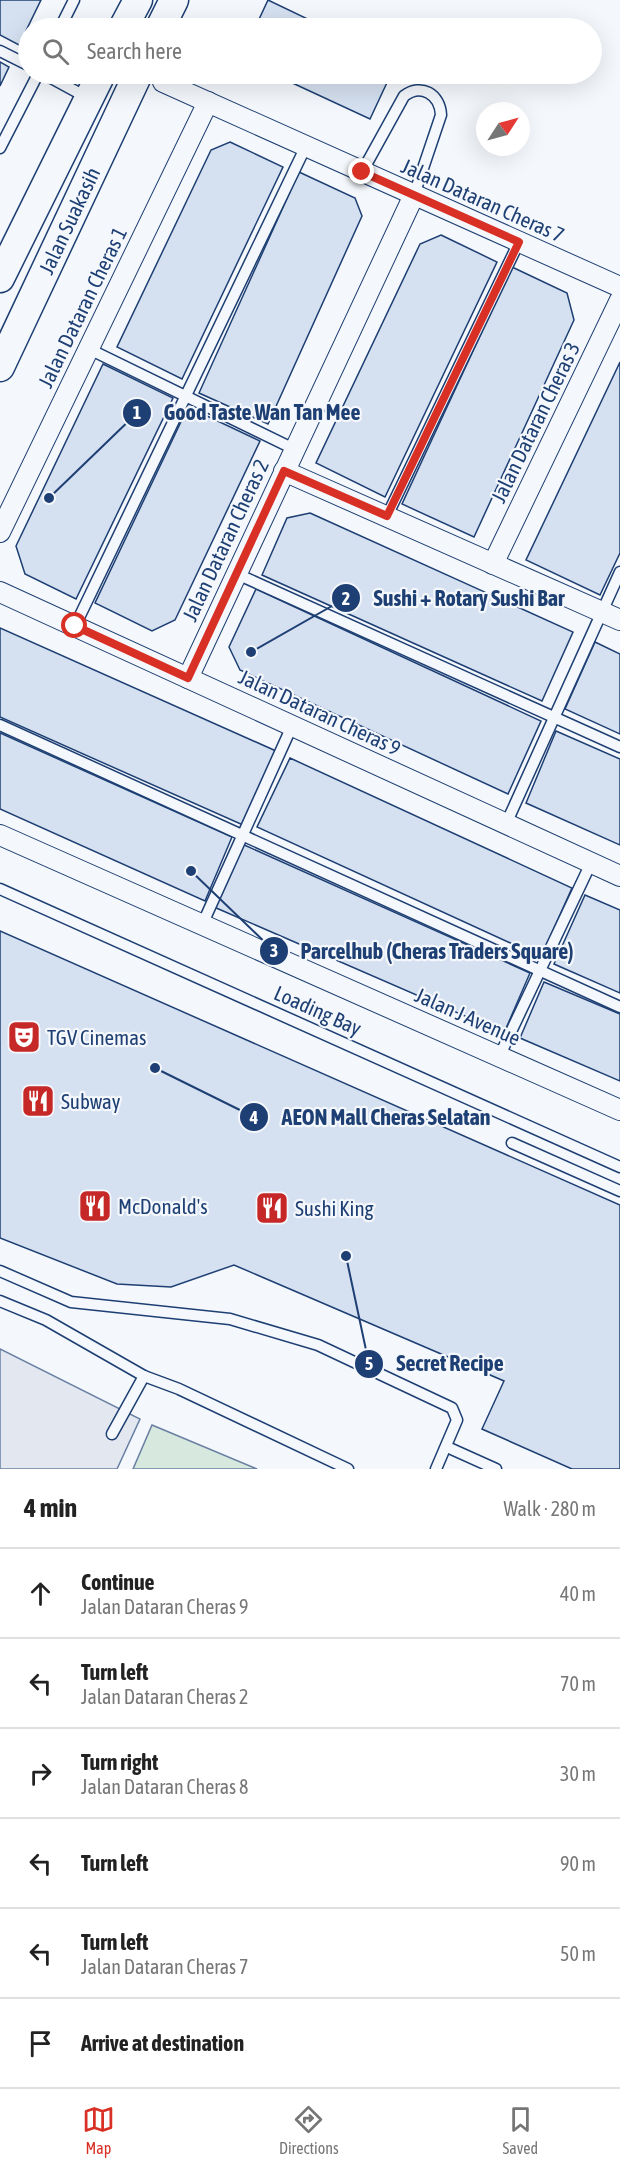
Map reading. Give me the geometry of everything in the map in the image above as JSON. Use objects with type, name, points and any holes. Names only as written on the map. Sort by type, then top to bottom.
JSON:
[{"type":"main road","points":[[128,18],[138,0]]},
{"type":"main road","points":[[165,18],[174,0]]},
{"type":"main road","name":"Jalan Suakasih","points":[[0,367],[145,84]]},
{"type":"main road","name":"Jalan Suakasih","points":[[0,278],[95,86]]},
{"type":"street","name":"Jalan Dataran Cheras 7","points":[[156,84],[208,102],[620,287]]},
{"type":"street","name":"Jalan Dataran Cheras 1","points":[[0,532],[208,102]]},
{"type":"street","name":"Jalan Dataran Cheras 2","points":[[188,678],[414,195]]},
{"type":"street","name":"Jalan Dataran Cheras 3","points":[[493,564],[620,300]]},
{"type":"street","points":[[284,471],[620,620]]},
{"type":"street","name":"Jalan Dataran Cheras 9","points":[[0,592],[620,876]]},
{"type":"street","name":"Jalan J Avenue","points":[[0,835],[620,1110]]},
{"type":"lane","points":[[65,18],[74,0]]},
{"type":"lane","points":[[0,51],[18,60]]},
{"type":"lane","points":[[0,148],[33,84]]},
{"type":"lane","points":[[362,172],[404,96],[416,90],[429,92],[439,101],[441,115],[414,195]]},
{"type":"lane","points":[[75,626],[306,146]]},
{"type":"lane","points":[[387,516],[519,242]]},
{"type":"lane","points":[[88,349],[294,449]]},
{"type":"lane","points":[[506,824],[620,572]]},
{"type":"lane","points":[[237,574],[620,747]]},
{"type":"lane","points":[[0,724],[620,1007]]},
{"type":"lane","points":[[202,925],[292,726]]},
{"type":"lane","points":[[499,1057],[591,863]]},
{"type":"lane","name":"Loading Bay","points":[[0,889],[620,1167]]},
{"type":"lane","points":[[512,1143],[620,1191]]},
{"type":"lane","points":[[0,1271],[71,1302],[230,1319],[318,1345],[452,1408],[457,1420],[436,1469]]},
{"type":"lane","points":[[0,1301],[46,1320],[144,1376],[179,1389],[348,1469]]},
{"type":"lane","points":[[112,1434],[144,1376]]},
{"type":"lane","points":[[447,1447],[496,1469]]},
{"type":"shaded area","points":[[0,1349],[140,1419],[117,1469],[0,1469]]},
{"type":"shaded area","points":[[152,1425],[257,1469],[133,1469]]},
{"type":"building","points":[[0,0],[41,0],[32,18],[18,18],[18,44],[0,35]]},
{"type":"building","points":[[268,0],[306,18],[260,18]]},
{"type":"building","points":[[0,62],[9,67],[0,86]]},
{"type":"building","points":[[295,84],[386,84],[370,119]]},
{"type":"building","points":[[230,142],[283,167],[182,379],[117,347],[211,150]]},
{"type":"building","points":[[299,172],[355,198],[362,216],[268,424],[199,393]]},
{"type":"building","points":[[441,235],[497,262],[385,497],[316,463],[420,244]]},
{"type":"building","points":[[512,267],[567,293],[574,320],[474,537],[402,504]]},
{"type":"building","points":[[620,362],[620,553],[600,595],[526,560]]},
{"type":"building","points":[[103,364],[173,398],[76,599],[25,574],[16,546]]},
{"type":"building","points":[[188,407],[260,441],[175,620],[152,631],[95,603]]},
{"type":"building","points":[[310,513],[573,632],[542,701],[262,575],[287,518]]},
{"type":"building","points":[[256,589],[541,721],[508,794],[240,670],[229,647]]},
{"type":"building","points":[[0,628],[276,751],[243,825],[0,717]]},
{"type":"building","points":[[595,642],[620,654],[620,734],[565,709]]},
{"type":"building","points":[[556,731],[620,759],[620,845],[526,803]]},
{"type":"building","points":[[0,733],[232,837],[205,901],[0,809]]},
{"type":"building","points":[[290,758],[572,888],[541,957],[257,827]]},
{"type":"building","points":[[242,844],[530,973],[504,1033],[214,907]]},
{"type":"building","points":[[585,895],[620,910],[620,993],[554,964]]},
{"type":"building","points":[[0,931],[620,1205],[620,1469],[572,1469],[482,1429],[504,1381],[234,1265],[171,1287],[117,1284],[0,1238]]},
{"type":"building","points":[[544,982],[620,1014],[620,1081],[520,1038]]},
{"type":"place","name":"Good Taste Wan Tan Mee","points":[[49,498]]},
{"type":"place","name":"Sushi + Rotary Sushi Bar","points":[[251,652]]},
{"type":"place","name":"Parcelhub (Cheras Traders Square)","points":[[191,871]]},
{"type":"place","name":"TGV Cinemas","points":[[24,1037]]},
{"type":"place","name":"AEON Mall Cheras Selatan","points":[[155,1068]]},
{"type":"place","name":"Subway","points":[[38,1101]]},
{"type":"place","name":"McDonald's","points":[[95,1206]]},
{"type":"place","name":"Sushi King","points":[[272,1208]]},
{"type":"place","name":"Secret Recipe","points":[[346,1256]]},
{"type":"route","points":[[75,626],[188,678],[284,471],[387,516],[519,242],[362,172]]}]
